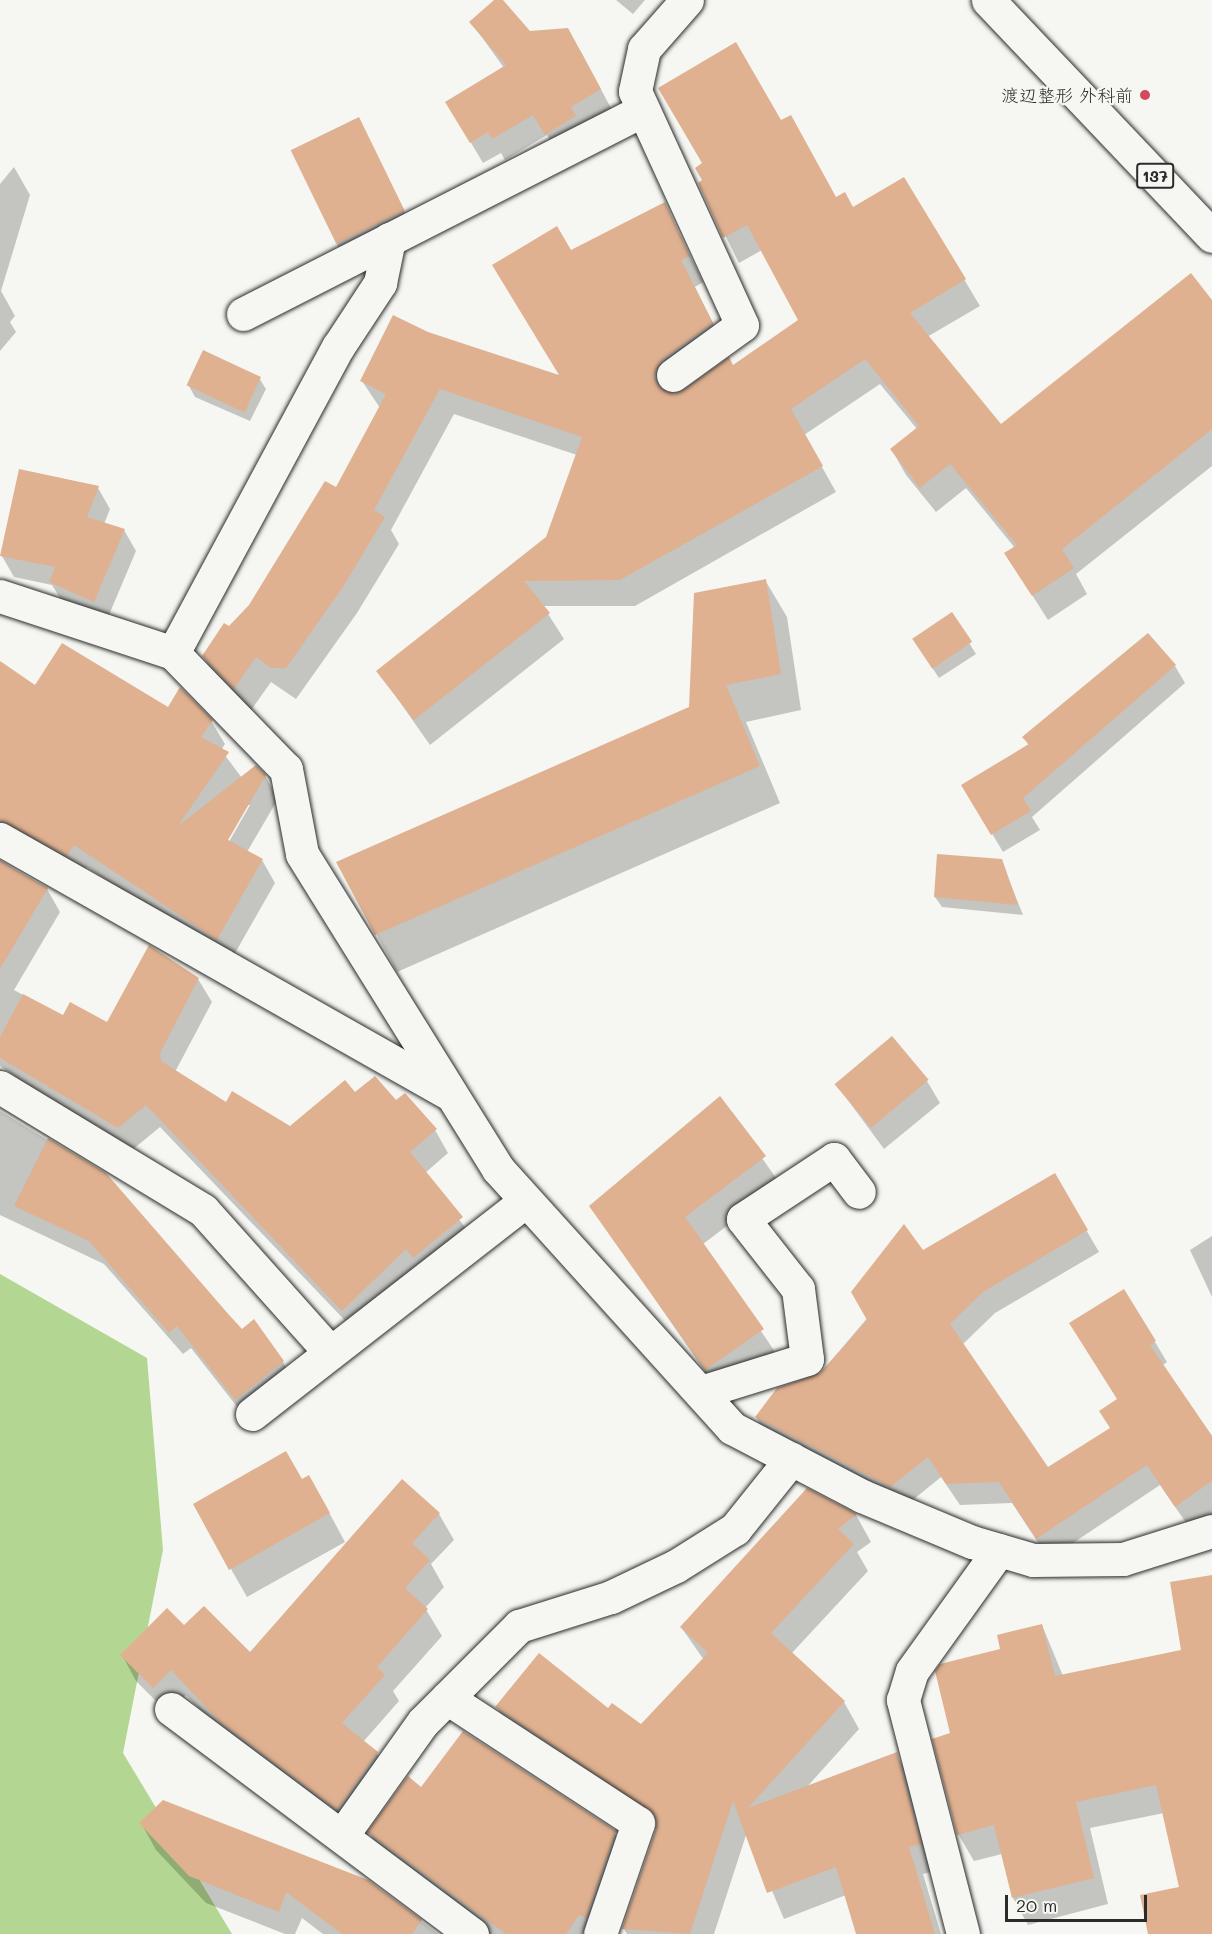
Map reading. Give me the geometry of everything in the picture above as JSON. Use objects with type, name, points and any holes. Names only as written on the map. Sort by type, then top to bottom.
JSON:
[{"type":"main road","points":[[673,375],[742,325],[635,91],[644,49],[687,0]]},
{"type":"main road","name":"137","points":[[987,0],[1212,236]]},
{"type":"main road","points":[[243,314],[643,110]]},
{"type":"main road","points":[[172,654],[338,347],[380,283],[389,239]]},
{"type":"main road","points":[[0,596],[172,654],[286,769],[302,854],[498,1169],[732,1428],[862,1496],[999,1550],[1033,1560],[1123,1559],[1212,1531]]},
{"type":"main road","points":[[0,839],[452,1096]]},
{"type":"main road","points":[[0,1087],[203,1210],[330,1352]]},
{"type":"main road","points":[[700,1392],[807,1359],[798,1289],[743,1219],[834,1159],[860,1192]]},
{"type":"main road","points":[[252,1414],[526,1201]]},
{"type":"main road","points":[[343,1834],[366,1795],[447,1698],[519,1626],[611,1597],[676,1566],[735,1529],[792,1459]]},
{"type":"main road","points":[[963,1934],[903,1700],[918,1662],[999,1550]]},
{"type":"main road","points":[[447,1698],[638,1823],[600,1934]]},
{"type":"main road","points":[[171,1709],[343,1834],[472,1934]]},
{"type":"green space","points":[[0,1274],[147,1358],[163,1550],[123,1753],[232,1934],[0,1934]]},
{"type":"building","points":[[494,0],[503,0],[530,31],[568,28],[601,89],[571,107],[576,116],[545,135],[533,115],[492,139],[488,132],[470,143],[445,102],[506,65],[469,22]]},
{"type":"building","points":[[736,42],[781,120],[791,115],[836,197],[845,192],[853,207],[904,177],[966,279],[910,313],[1001,424],[1191,273],[1212,300],[1212,429],[1062,549],[1074,568],[1032,596],[1004,553],[1017,545],[950,464],[920,488],[890,449],[919,426],[865,359],[791,409],[823,466],[620,580],[524,581],[550,613],[414,720],[376,671],[546,537],[582,437],[440,389],[374,510],[385,517],[343,587],[286,668],[271,668],[256,657],[234,689],[202,656],[224,623],[229,626],[249,605],[325,481],[336,487],[386,394],[360,381],[393,315],[428,332],[559,375],[492,265],[557,226],[571,250],[665,202],[690,256],[681,260],[713,323],[662,360],[654,376],[658,386],[674,394],[683,390],[729,357],[733,365],[798,320],[747,225],[723,238],[698,183],[702,180],[695,168],[702,163],[658,88]]},
{"type":"building","points":[[359,117],[405,210],[336,244],[291,150]]},
{"type":"building","points":[[203,350],[261,377],[245,412],[187,385]]},
{"type":"building","points":[[19,469],[99,486],[87,517],[125,529],[94,602],[49,582],[55,567],[0,556]]},
{"type":"building","points":[[766,579],[781,674],[726,685],[760,766],[375,935],[336,862],[689,707],[694,593]]},
{"type":"building","points":[[952,612],[972,642],[932,669],[912,639]]},
{"type":"building","points":[[1148,633],[1176,665],[1023,798],[1031,811],[991,835],[961,785],[1029,744],[1022,737]]},
{"type":"building","points":[[62,643],[168,707],[180,687],[213,720],[201,737],[229,752],[178,826],[256,765],[266,775],[228,840],[263,859],[217,940],[74,845],[67,856],[0,820],[0,661],[35,685]]},
{"type":"building","points":[[937,854],[1002,859],[1018,905],[934,897]]},
{"type":"building","points":[[0,861],[48,888],[0,969]]},
{"type":"building","points":[[149,945],[199,978],[160,1053],[161,1061],[226,1102],[232,1091],[290,1126],[345,1080],[355,1092],[375,1076],[396,1100],[405,1093],[437,1129],[410,1152],[463,1217],[413,1258],[406,1249],[342,1311],[146,1105],[118,1128],[0,1058],[0,1037],[23,994],[63,1015],[70,1002],[107,1022]]},
{"type":"building","points":[[892,1036],[929,1080],[871,1128],[835,1084]]},
{"type":"building","points":[[720,1096],[766,1156],[685,1217],[764,1329],[705,1370],[589,1206]]},
{"type":"building","points":[[48,1138],[106,1173],[242,1329],[254,1319],[284,1361],[235,1400],[177,1326],[169,1333],[89,1241],[14,1206]]},
{"type":"building","points":[[1055,1173],[1088,1230],[983,1292],[950,1324],[1048,1467],[1110,1428],[1099,1411],[1117,1399],[1069,1323],[1124,1289],[1156,1341],[1150,1345],[1212,1436],[1212,1481],[1175,1507],[1147,1465],[1036,1539],[999,1482],[946,1484],[928,1457],[890,1487],[755,1417],[777,1388],[820,1373],[867,1320],[851,1292],[904,1224],[923,1250]]},
{"type":"building","points":[[286,1451],[302,1479],[309,1475],[330,1513],[229,1570],[193,1504]]},
{"type":"building","points":[[402,1479],[440,1513],[412,1543],[430,1560],[405,1588],[428,1609],[377,1667],[385,1675],[342,1723],[378,1752],[337,1810],[220,1722],[171,1670],[153,1688],[120,1655],[167,1608],[184,1625],[204,1606],[250,1652]]},
{"type":"building","points":[[807,1488],[857,1514],[838,1529],[854,1544],[771,1633],[845,1701],[748,1808],[897,1752],[921,1844],[909,1847],[935,1934],[856,1934],[836,1867],[767,1893],[733,1801],[690,1934],[622,1929],[656,1829],[654,1814],[495,1707],[539,1653],[608,1708],[612,1703],[641,1724],[708,1653],[680,1627]]},
{"type":"building","points":[[1212,1575],[1212,1934],[1148,1934],[1140,1895],[1179,1887],[1156,1785],[1076,1802],[1094,1878],[1012,1898],[994,1825],[957,1835],[932,1739],[950,1733],[935,1671],[940,1664],[1000,1649],[997,1635],[1042,1624],[1055,1676],[1181,1650],[1170,1582]]},
{"type":"building","points":[[463,1731],[616,1831],[586,1918],[579,1915],[566,1934],[506,1934],[367,1832],[408,1776],[421,1787]]},
{"type":"building","points":[[163,1800],[368,1880],[422,1920],[412,1934],[342,1934],[286,1892],[279,1912],[189,1876],[139,1823]]},
{"type":"place","name":"渡辺整形 外科前","points":[[1145,95]]}]
